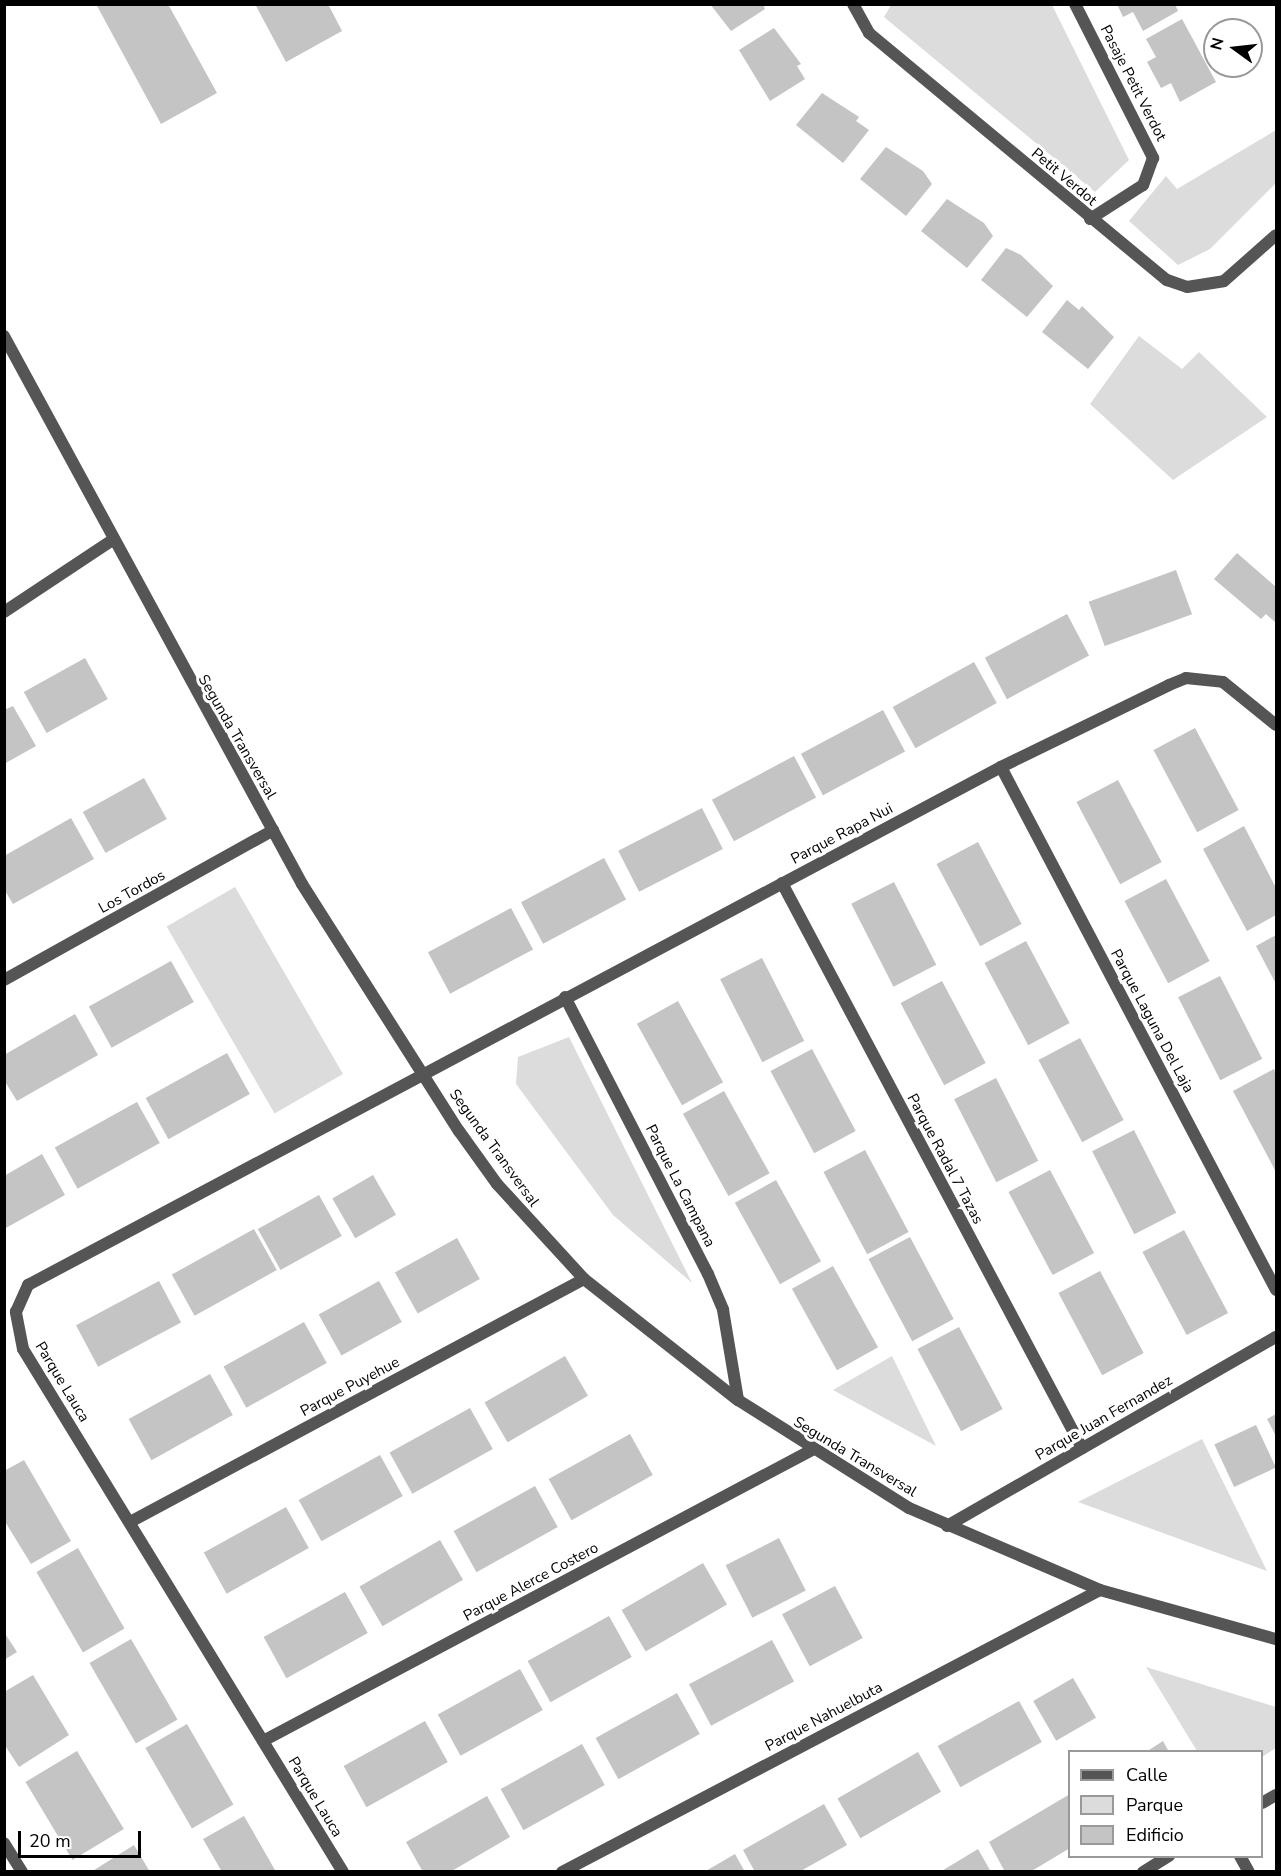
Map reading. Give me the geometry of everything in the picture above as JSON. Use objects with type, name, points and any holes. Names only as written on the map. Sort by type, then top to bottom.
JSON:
[{"type":"street","name":"Petit Verdot","points":[[853,4],[869,33],[1090,219],[1167,280],[1187,286],[1224,281],[1276,236]]},
{"type":"street","name":"Pasaje Petit Verdot","points":[[1075,4],[1153,158],[1143,184],[1090,219]]},
{"type":"street","name":"Segunda Transversal","points":[[4,336],[111,541],[273,830],[421,1072],[497,1184],[584,1279],[738,1400],[812,1450],[947,1526],[1100,1590],[1276,1639]]},
{"type":"street","points":[[4,612],[111,541]]},
{"type":"street","name":"Parque Rapa Nui","points":[[421,1072],[1001,767],[1186,678],[1222,682],[1276,725]]},
{"type":"street","name":"Parque Laguna Del Laja","points":[[1001,767],[1276,1290]]},
{"type":"street","name":"Los Tordos","points":[[4,980],[273,830]]},
{"type":"street","name":"Parque Radal 7 Tazas","points":[[782,883],[1082,1448]]},
{"type":"street","name":"Parque La Campana","points":[[565,997],[708,1274],[723,1310],[738,1400]]},
{"type":"street","name":"Parque Lauca","points":[[344,1872],[23,1349],[16,1324],[20,1297],[40,1275],[421,1072]]},
{"type":"street","name":"Parque Puyehue","points":[[130,1522],[584,1279]]},
{"type":"street","name":"Parque Juan Fernandez","points":[[947,1526],[1276,1337]]},
{"type":"street","name":"Parque Alerce Costero","points":[[263,1741],[812,1450]]},
{"type":"street","name":"Parque Nahuelbuta","points":[[562,1872],[1100,1590]]},
{"type":"street","points":[[4,1843],[22,1872]]},
{"type":"street","points":[[1143,1872],[1167,1858]]},
{"type":"street","points":[[1241,1858],[1249,1872]]},
{"type":"green space","points":[[891,5],[1052,5],[1129,160],[1095,192],[884,17]]},
{"type":"green space","points":[[1276,130],[1276,183],[1210,249],[1178,265],[1129,221],[1166,176],[1177,189]]},
{"type":"green space","points":[[1139,336],[1182,369],[1199,352],[1267,417],[1173,480],[1090,404]]},
{"type":"green space","points":[[235,887],[343,1074],[275,1114],[167,926]]},
{"type":"green space","points":[[569,1037],[692,1283],[613,1215],[516,1084],[518,1057]]},
{"type":"green space","points":[[892,1356],[936,1446],[833,1390]]},
{"type":"green space","points":[[1202,1439],[1267,1571],[1078,1502]]},
{"type":"green space","points":[[1146,1667],[1276,1707],[1276,1748],[1263,1756],[1263,1750],[1196,1750]]},
{"type":"building","points":[[96,4],[168,4],[217,93],[161,124]]},
{"type":"building","points":[[255,4],[328,4],[342,31],[286,62]]},
{"type":"building","points":[[710,4],[763,4],[765,9],[731,31]]},
{"type":"building","points":[[1117,4],[1175,4],[1178,11],[1143,31],[1133,12],[1123,17]]},
{"type":"building","points":[[1182,19],[1203,58],[1203,78],[1214,78],[1216,82],[1180,102],[1171,83],[1161,88],[1147,62],[1156,57],[1146,39]]},
{"type":"building","points":[[774,28],[801,64],[797,66],[805,79],[770,101],[739,50]]},
{"type":"building","points":[[822,93],[859,117],[856,121],[869,130],[843,163],[796,125]]},
{"type":"building","points":[[886,147],[923,171],[932,184],[906,216],[860,179]]},
{"type":"building","points":[[947,199],[984,223],[993,236],[967,268],[921,231]]},
{"type":"building","points":[[1006,248],[1021,255],[1053,286],[1027,317],[981,280]]},
{"type":"building","points":[[1067,300],[1079,310],[1082,306],[1114,337],[1088,369],[1042,332]]},
{"type":"building","points":[[1237,553],[1276,587],[1276,623],[1266,614],[1261,619],[1214,579]]},
{"type":"building","points":[[1176,570],[1192,614],[1105,646],[1089,602]]},
{"type":"building","points":[[1067,614],[1089,655],[1007,699],[985,658]]},
{"type":"building","points":[[85,658],[108,699],[47,733],[24,692]]},
{"type":"building","points":[[974,662],[997,703],[915,748],[893,707]]},
{"type":"building","points":[[13,706],[36,746],[4,764],[4,710]]},
{"type":"building","points":[[883,710],[905,751],[823,795],[801,754]]},
{"type":"building","points":[[1195,728],[1239,810],[1197,832],[1154,750]]},
{"type":"building","points":[[794,756],[816,797],[734,841],[712,800]]},
{"type":"building","points":[[144,778],[167,819],[106,853],[83,812]]},
{"type":"building","points":[[1118,780],[1162,862],[1120,884],[1077,802]]},
{"type":"building","points":[[702,808],[723,849],[639,892],[618,851]]},
{"type":"building","points":[[71,818],[94,859],[13,904],[4,889],[4,856]]},
{"type":"building","points":[[1244,826],[1276,888],[1276,915],[1247,931],[1203,849]]},
{"type":"building","points":[[978,842],[1022,924],[980,946],[937,864]]},
{"type":"building","points":[[604,858],[626,899],[543,944],[521,902]]},
{"type":"building","points":[[1166,879],[1210,961],[1168,983],[1125,901]]},
{"type":"building","points":[[894,882],[936,965],[893,987],[851,904]]},
{"type":"building","points":[[511,908],[533,949],[450,994],[428,952]]},
{"type":"building","points":[[1276,935],[1276,984],[1256,946]]},
{"type":"building","points":[[1026,941],[1070,1023],[1028,1045],[985,963]]},
{"type":"building","points":[[762,958],[804,1041],[762,1062],[720,979]]},
{"type":"building","points":[[171,961],[194,1002],[112,1048],[89,1007]]},
{"type":"building","points":[[1220,976],[1262,1059],[1220,1080],[1178,997]]},
{"type":"building","points":[[942,981],[986,1063],[944,1085],[901,1003]]},
{"type":"building","points":[[678,1001],[723,1082],[682,1105],[637,1024]]},
{"type":"building","points":[[75,1014],[98,1055],[17,1101],[4,1080],[4,1055]]},
{"type":"building","points":[[1080,1038],[1124,1120],[1082,1142],[1039,1060]]},
{"type":"building","points":[[812,1049],[856,1131],[814,1153],[771,1071]]},
{"type":"building","points":[[227,1053],[250,1094],[168,1139],[146,1098]]},
{"type":"building","points":[[1274,1069],[1276,1073],[1276,1172],[1233,1091]]},
{"type":"building","points":[[996,1078],[1038,1161],[996,1182],[954,1099]]},
{"type":"building","points":[[724,1091],[770,1173],[728,1196],[683,1114]]},
{"type":"building","points":[[137,1102],[160,1143],[78,1189],[55,1148]]},
{"type":"building","points":[[1134,1130],[1176,1213],[1134,1234],[1092,1151]]},
{"type":"building","points":[[865,1150],[909,1232],[867,1254],[824,1172]]},
{"type":"building","points":[[42,1154],[65,1195],[4,1229],[4,1176]]},
{"type":"building","points":[[1050,1170],[1094,1253],[1053,1275],[1009,1192]]},
{"type":"building","points":[[373,1175],[396,1215],[355,1238],[332,1198]]},
{"type":"building","points":[[776,1180],[821,1261],[780,1284],[735,1203]]},
{"type":"building","points":[[319,1195],[342,1236],[281,1270],[258,1229]]},
{"type":"building","points":[[254,1229],[277,1270],[195,1316],[172,1275]]},
{"type":"building","points":[[1184,1230],[1228,1313],[1187,1335],[1143,1252]]},
{"type":"building","points":[[910,1237],[954,1319],[912,1341],[869,1259]]},
{"type":"building","points":[[457,1238],[480,1279],[418,1314],[395,1272]]},
{"type":"building","points":[[833,1266],[878,1347],[837,1370],[792,1289]]},
{"type":"building","points":[[1100,1271],[1144,1353],[1102,1375],[1059,1293]]},
{"type":"building","points":[[159,1281],[181,1322],[98,1367],[76,1325]]},
{"type":"building","points":[[379,1281],[402,1322],[341,1356],[319,1314]]},
{"type":"building","points":[[304,1322],[327,1363],[246,1408],[224,1367]]},
{"type":"building","points":[[959,1327],[1003,1409],[961,1431],[918,1349]]},
{"type":"building","points":[[565,1356],[588,1396],[507,1442],[484,1402]]},
{"type":"building","points":[[210,1374],[233,1415],[151,1460],[129,1419]]},
{"type":"building","points":[[470,1408],[493,1449],[412,1494],[390,1453]]},
{"type":"building","points":[[1276,1414],[1276,1436],[1267,1419]]},
{"type":"building","points":[[1256,1425],[1276,1468],[1234,1487],[1214,1444]]},
{"type":"building","points":[[630,1434],[653,1475],[571,1520],[549,1479]]},
{"type":"building","points":[[380,1455],[403,1496],[321,1541],[299,1500]]},
{"type":"building","points":[[24,1460],[71,1541],[31,1564],[4,1520],[4,1471]]},
{"type":"building","points":[[535,1486],[558,1527],[476,1572],[454,1531]]},
{"type":"building","points":[[286,1507],[309,1548],[227,1594],[204,1553]]},
{"type":"building","points":[[779,1538],[806,1591],[752,1618],[726,1565]]},
{"type":"building","points":[[440,1540],[463,1580],[382,1626],[359,1587]]},
{"type":"building","points":[[78,1548],[124,1629],[83,1653],[36,1572]]},
{"type":"building","points":[[703,1563],[727,1605],[646,1652],[622,1610]]},
{"type":"building","points":[[835,1586],[863,1638],[810,1666],[782,1614]]},
{"type":"building","points":[[345,1592],[368,1633],[286,1678],[264,1637]]},
{"type":"building","points":[[609,1616],[632,1657],[550,1702],[528,1661]]},
{"type":"building","points":[[4,1632],[17,1652],[4,1660]]},
{"type":"building","points":[[131,1639],[178,1720],[136,1744],[89,1663]]},
{"type":"building","points":[[772,1640],[794,1681],[711,1726],[689,1684]]},
{"type":"building","points":[[520,1669],[543,1710],[461,1756],[438,1715]]},
{"type":"building","points":[[33,1675],[69,1735],[19,1767],[4,1744],[4,1692]]},
{"type":"building","points":[[1073,1678],[1096,1718],[1056,1741],[1033,1701]]},
{"type":"building","points":[[677,1693],[700,1734],[618,1779],[596,1738]]},
{"type":"building","points":[[1019,1701],[1042,1742],[960,1787],[938,1746]]},
{"type":"building","points":[[425,1721],[448,1762],[366,1807],[344,1766]]},
{"type":"building","points":[[187,1724],[234,1805],[192,1829],[145,1748]]},
{"type":"building","points":[[1163,1741],[1168,1750],[1149,1750]]},
{"type":"building","points":[[582,1744],[605,1785],[523,1830],[501,1789]]},
{"type":"building","points":[[77,1751],[124,1829],[72,1860],[26,1782]]},
{"type":"building","points":[[918,1752],[941,1792],[860,1838],[837,1798]]},
{"type":"building","points":[[1068,1795],[1068,1849],[1030,1872],[1005,1872],[989,1842]]},
{"type":"building","points":[[487,1796],[510,1837],[450,1872],[423,1872],[406,1842]]},
{"type":"building","points":[[824,1804],[847,1845],[799,1872],[755,1872],[743,1850]]},
{"type":"building","points":[[244,1816],[276,1872],[222,1872],[203,1839]]},
{"type":"building","points":[[134,1845],[150,1872],[91,1872]]},
{"type":"building","points":[[978,1849],[991,1872],[940,1872]]},
{"type":"building","points":[[735,1854],[745,1872],[704,1872]]}]
